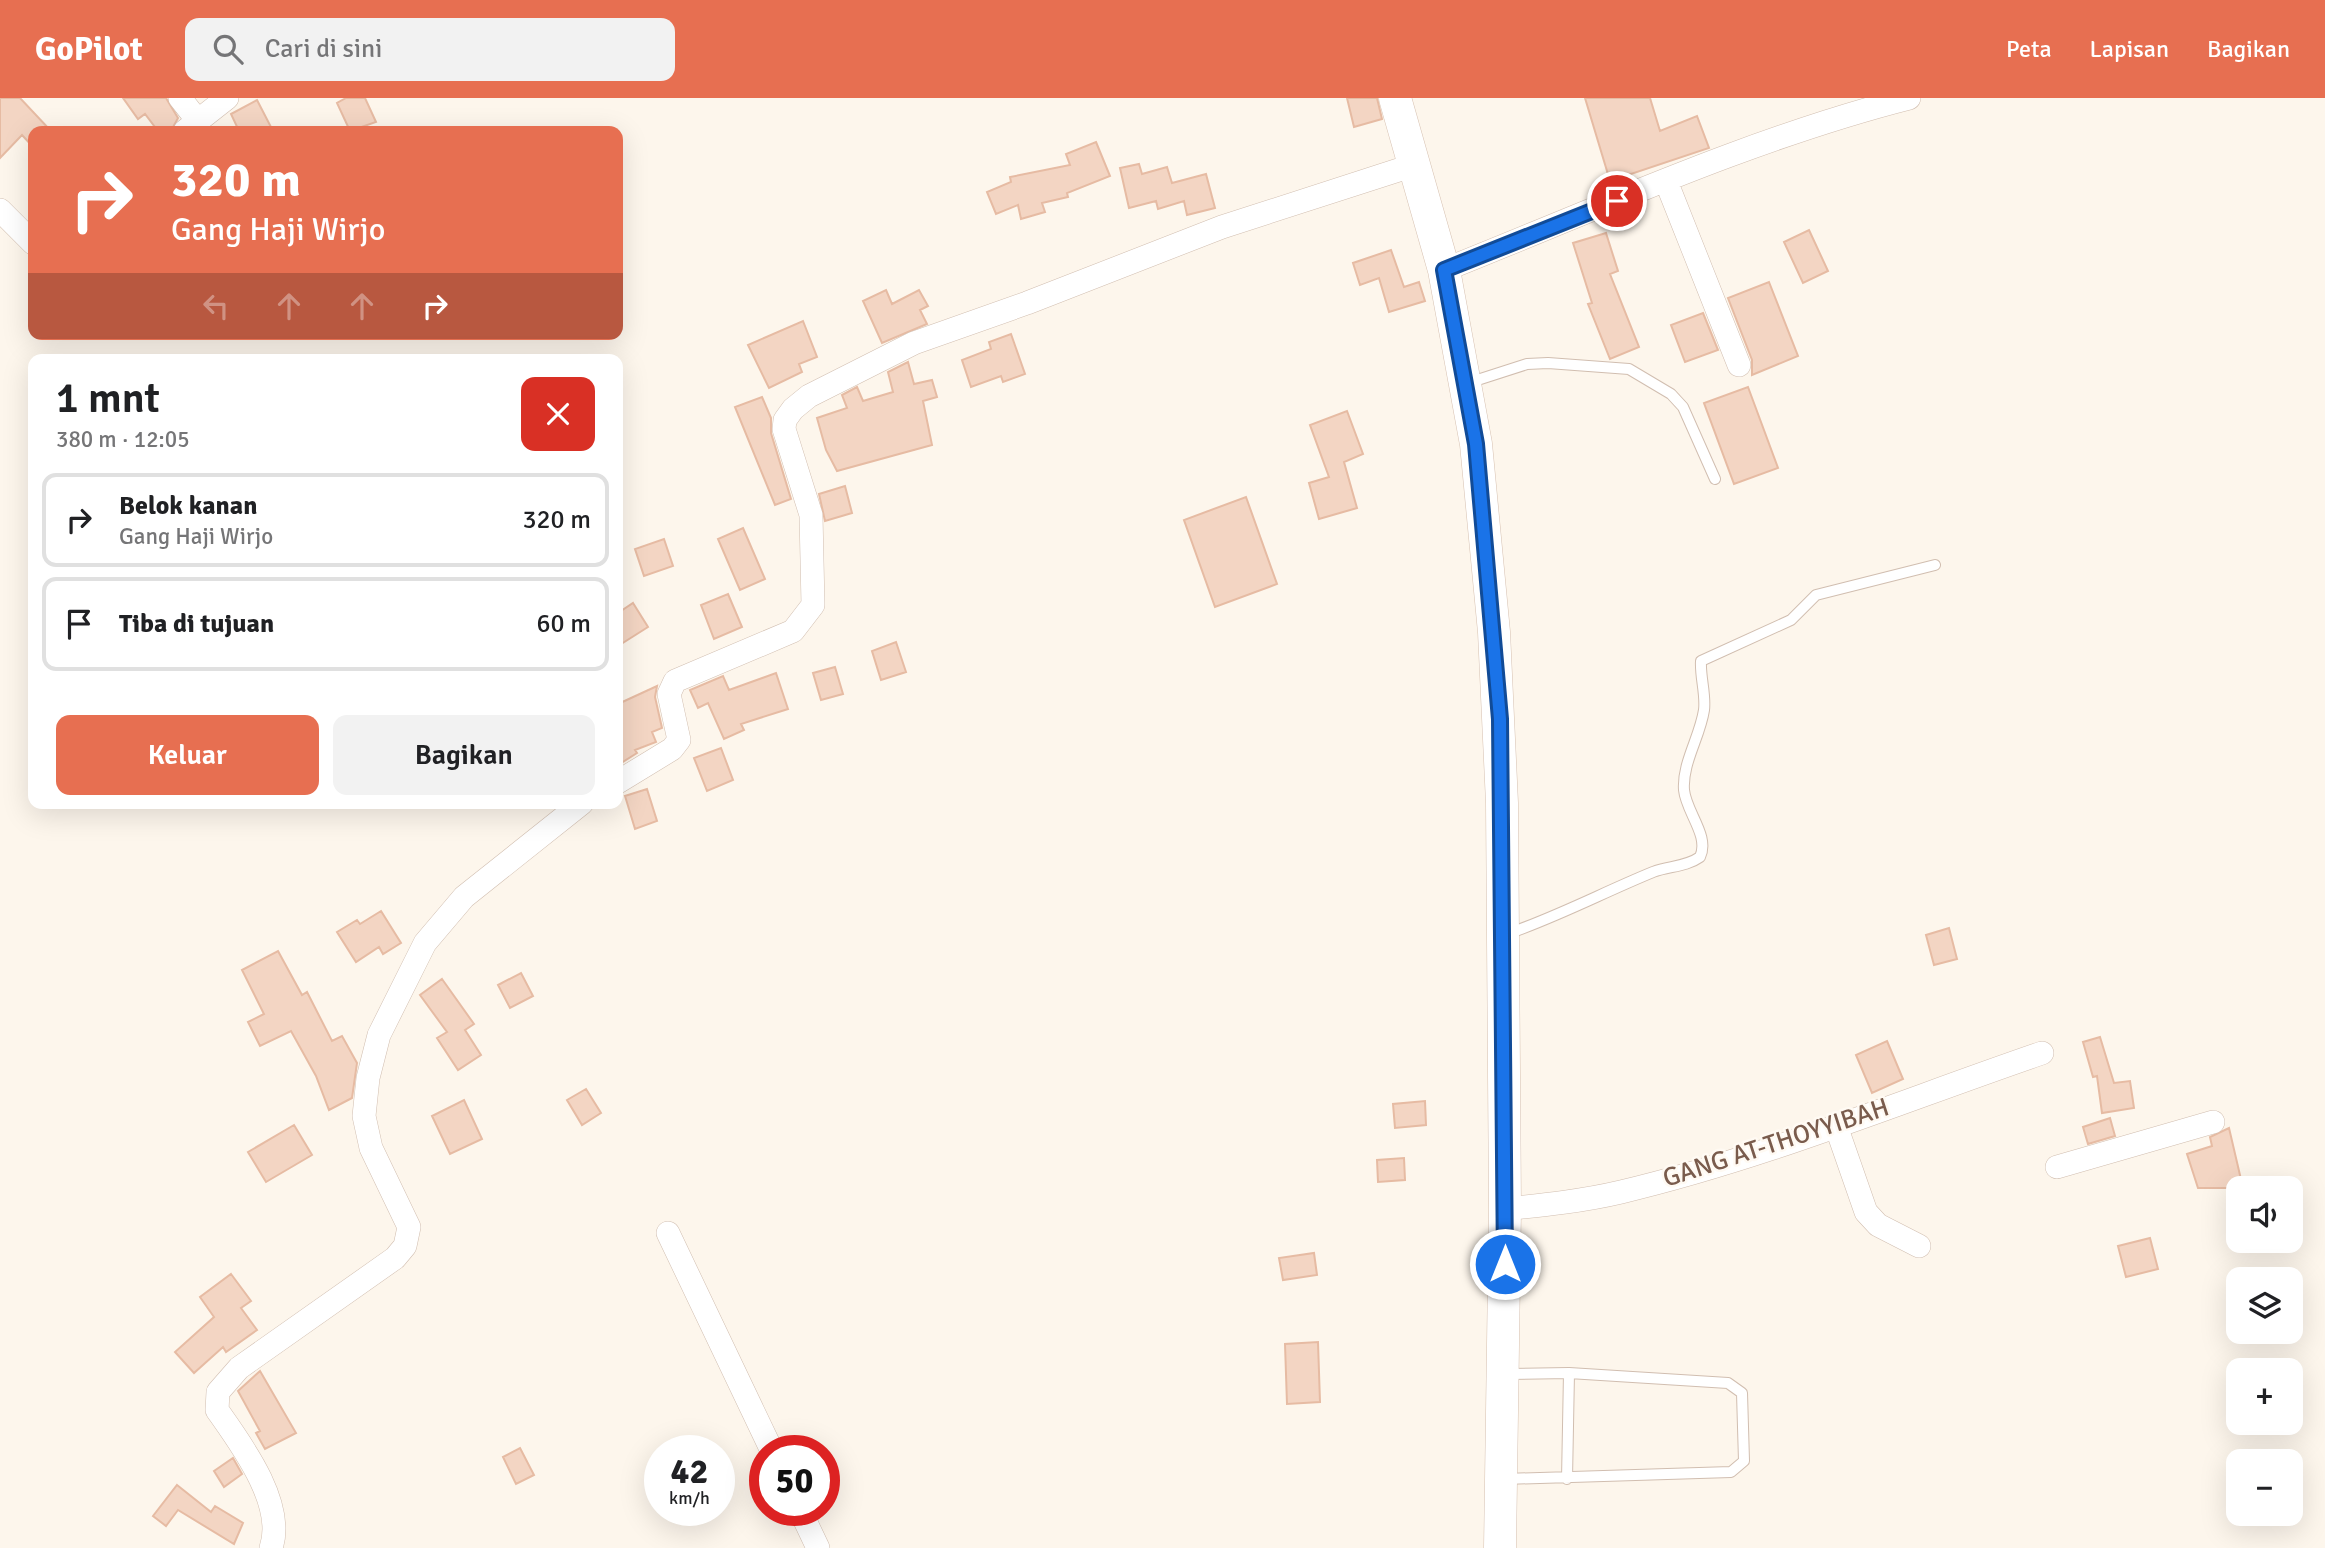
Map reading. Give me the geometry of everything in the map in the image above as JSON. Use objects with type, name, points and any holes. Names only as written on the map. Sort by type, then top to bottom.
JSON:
[{"type":"main road","points":[[1395,98],[1444,270],[1466,384],[1476,444],[1494,632],[1501,775],[1505,1209],[1500,1548]]},
{"type":"street","points":[[180,98],[191,126],[227,98]]},
{"type":"street","points":[[1444,270],[1850,106],[1909,98]]},
{"type":"street","points":[[623,779],[672,748],[679,740],[669,694],[675,681],[793,631],[813,605],[811,515],[784,429],[785,420],[808,396],[914,343],[1027,303],[1222,227],[1414,165]]},
{"type":"street","points":[[1666,181],[1739,365]]},
{"type":"street","points":[[0,210],[28,238]]},
{"type":"street","points":[[271,1548],[275,1525],[262,1485],[244,1446],[216,1410],[218,1392],[239,1368],[395,1258],[405,1245],[409,1227],[371,1148],[364,1116],[368,1077],[379,1035],[425,943],[464,897],[574,809]]},
{"type":"street","name":"GANG AT-THOYYIBAH","points":[[1505,1209],[1621,1192],[1764,1150],[2042,1054]]},
{"type":"street","points":[[2057,1167],[2213,1122]]},
{"type":"street","points":[[1836,1126],[1866,1212],[1878,1225],[1919,1246]]},
{"type":"street","points":[[668,1233],[764,1435]]},
{"type":"street","points":[[808,1526],[818,1548]]},
{"type":"lane","points":[[1466,384],[1527,364],[1629,369],[1671,394],[1683,407],[1714,479]]},
{"type":"lane","points":[[1502,936],[1555,918],[1657,871],[1690,863],[1700,857],[1703,839],[1693,821],[1684,790],[1686,769],[1704,707],[1700,663],[1791,620],[1816,595],[1935,565]]},
{"type":"lane","points":[[1567,1479],[1569,1373]]},
{"type":"lane","points":[[1502,1479],[1731,1472],[1744,1461],[1742,1392],[1728,1383],[1569,1373],[1504,1374]]},
{"type":"building","points":[[0,98],[20,98],[46,126],[28,126],[28,142],[22,135],[0,158]]},
{"type":"building","points":[[123,98],[166,98],[178,118],[174,126],[154,126],[145,114],[138,119]]},
{"type":"building","points":[[346,98],[365,98],[376,122],[364,126],[348,126],[337,103]]},
{"type":"building","points":[[1347,98],[1377,98],[1382,119],[1354,127]]},
{"type":"building","points":[[1585,98],[1650,98],[1660,131],[1697,116],[1709,148],[1610,181]]},
{"type":"building","points":[[257,100],[270,126],[237,126],[231,114]]},
{"type":"building","points":[[1096,142],[1110,176],[1067,193],[1068,197],[1042,203],[1045,212],[1021,219],[1018,205],[996,214],[987,192],[1011,182],[1010,177],[1070,165],[1066,154]]},
{"type":"building","points":[[1139,164],[1142,174],[1167,167],[1172,183],[1206,174],[1215,208],[1187,215],[1184,201],[1158,209],[1156,201],[1129,208],[1120,168]]},
{"type":"building","points":[[1809,230],[1828,271],[1803,283],[1784,242]]},
{"type":"building","points":[[1606,233],[1618,271],[1610,274],[1639,347],[1610,359],[1588,304],[1592,303],[1573,243]]},
{"type":"building","points":[[1391,250],[1404,287],[1419,282],[1425,301],[1389,312],[1379,278],[1360,285],[1353,263]]},
{"type":"building","points":[[1769,282],[1798,356],[1752,375],[1752,360],[1728,298]]},
{"type":"building","points":[[886,290],[892,304],[919,290],[928,306],[920,310],[927,324],[882,343],[863,301]]},
{"type":"building","points":[[1703,313],[1718,350],[1685,362],[1671,325]]},
{"type":"building","points":[[803,321],[817,357],[799,364],[802,372],[769,388],[748,345]]},
{"type":"building","points":[[1011,334],[1025,374],[1003,382],[1001,376],[971,387],[962,360],[991,349],[989,342]]},
{"type":"building","points":[[908,362],[914,384],[932,380],[937,397],[923,401],[932,445],[837,471],[826,450],[817,418],[847,408],[842,395],[857,387],[863,401],[893,392],[888,372]]},
{"type":"building","points":[[1748,387],[1778,468],[1734,484],[1704,403]]},
{"type":"building","points":[[762,397],[771,418],[771,433],[791,499],[775,505],[735,407]]},
{"type":"building","points":[[1347,411],[1363,454],[1344,462],[1357,508],[1319,519],[1309,483],[1329,477],[1310,425]]},
{"type":"building","points":[[845,486],[852,513],[825,521],[819,494]]},
{"type":"building","points":[[1246,497],[1277,584],[1215,607],[1184,520]]},
{"type":"building","points":[[743,528],[765,579],[740,590],[718,539]]},
{"type":"building","points":[[664,539],[673,566],[644,576],[635,549]]},
{"type":"building","points":[[728,594],[742,627],[714,639],[701,605]]},
{"type":"building","points":[[633,603],[648,627],[623,643],[623,610]]},
{"type":"building","points":[[896,642],[906,672],[881,680],[872,651]]},
{"type":"building","points":[[835,667],[843,694],[821,700],[813,673]]},
{"type":"building","points":[[776,673],[788,709],[741,724],[744,730],[724,739],[708,703],[698,708],[690,690],[723,676],[729,690]]},
{"type":"building","points":[[657,686],[655,697],[662,728],[652,732],[656,742],[635,750],[637,753],[623,762],[623,702]]},
{"type":"building","points":[[721,748],[733,780],[707,791],[694,758]]},
{"type":"building","points":[[647,789],[657,821],[635,829],[625,796]]},
{"type":"building","points":[[381,911],[401,943],[383,954],[379,947],[356,962],[337,932],[357,920],[360,924]]},
{"type":"building","points":[[1949,928],[1957,959],[1934,965],[1926,935]]},
{"type":"building","points":[[278,951],[302,995],[307,992],[332,1041],[342,1036],[357,1063],[352,1098],[329,1110],[316,1076],[291,1031],[260,1046],[248,1022],[264,1014],[242,970]]},
{"type":"building","points":[[521,973],[533,996],[510,1008],[498,985]]},
{"type":"building","points":[[442,979],[474,1024],[465,1030],[481,1055],[458,1070],[437,1038],[447,1032],[420,995]]},
{"type":"building","points":[[2100,1037],[2114,1083],[2130,1081],[2134,1108],[2102,1113],[2097,1076],[2093,1077],[2083,1042]]},
{"type":"building","points":[[1887,1041],[1903,1079],[1872,1093],[1856,1055]]},
{"type":"building","points":[[586,1089],[601,1113],[582,1125],[567,1100]]},
{"type":"building","points":[[464,1100],[482,1139],[450,1154],[432,1116]]},
{"type":"building","points":[[1425,1101],[1426,1125],[1395,1128],[1393,1104]]},
{"type":"building","points":[[2110,1118],[2115,1136],[2088,1144],[2083,1127]]},
{"type":"building","points":[[294,1125],[312,1155],[266,1182],[248,1152]]},
{"type":"building","points":[[2229,1128],[2240,1176],[2226,1176],[2226,1188],[2198,1188],[2187,1154],[2212,1146],[2210,1137]]},
{"type":"building","points":[[1404,1158],[1405,1180],[1378,1182],[1377,1160]]},
{"type":"building","points":[[2150,1238],[2158,1269],[2126,1277],[2118,1246]]},
{"type":"building","points":[[1314,1253],[1317,1275],[1283,1280],[1279,1258]]},
{"type":"building","points":[[231,1274],[251,1301],[241,1308],[257,1330],[226,1352],[223,1347],[194,1373],[175,1352],[214,1317],[200,1297]]},
{"type":"building","points":[[1318,1342],[1320,1402],[1287,1404],[1285,1344]]},
{"type":"building","points":[[260,1371],[296,1433],[265,1449],[256,1433],[260,1431],[238,1391]]},
{"type":"building","points":[[520,1448],[534,1475],[516,1484],[503,1457]]},
{"type":"building","points":[[233,1458],[242,1474],[224,1487],[214,1471]]},
{"type":"building","points":[[177,1485],[211,1512],[215,1506],[243,1523],[234,1544],[178,1510],[166,1526],[153,1516]]},
{"type":"route","points":[[1505,1264],[1500,719],[1489,562],[1476,444],[1444,270],[1617,201]]}]
